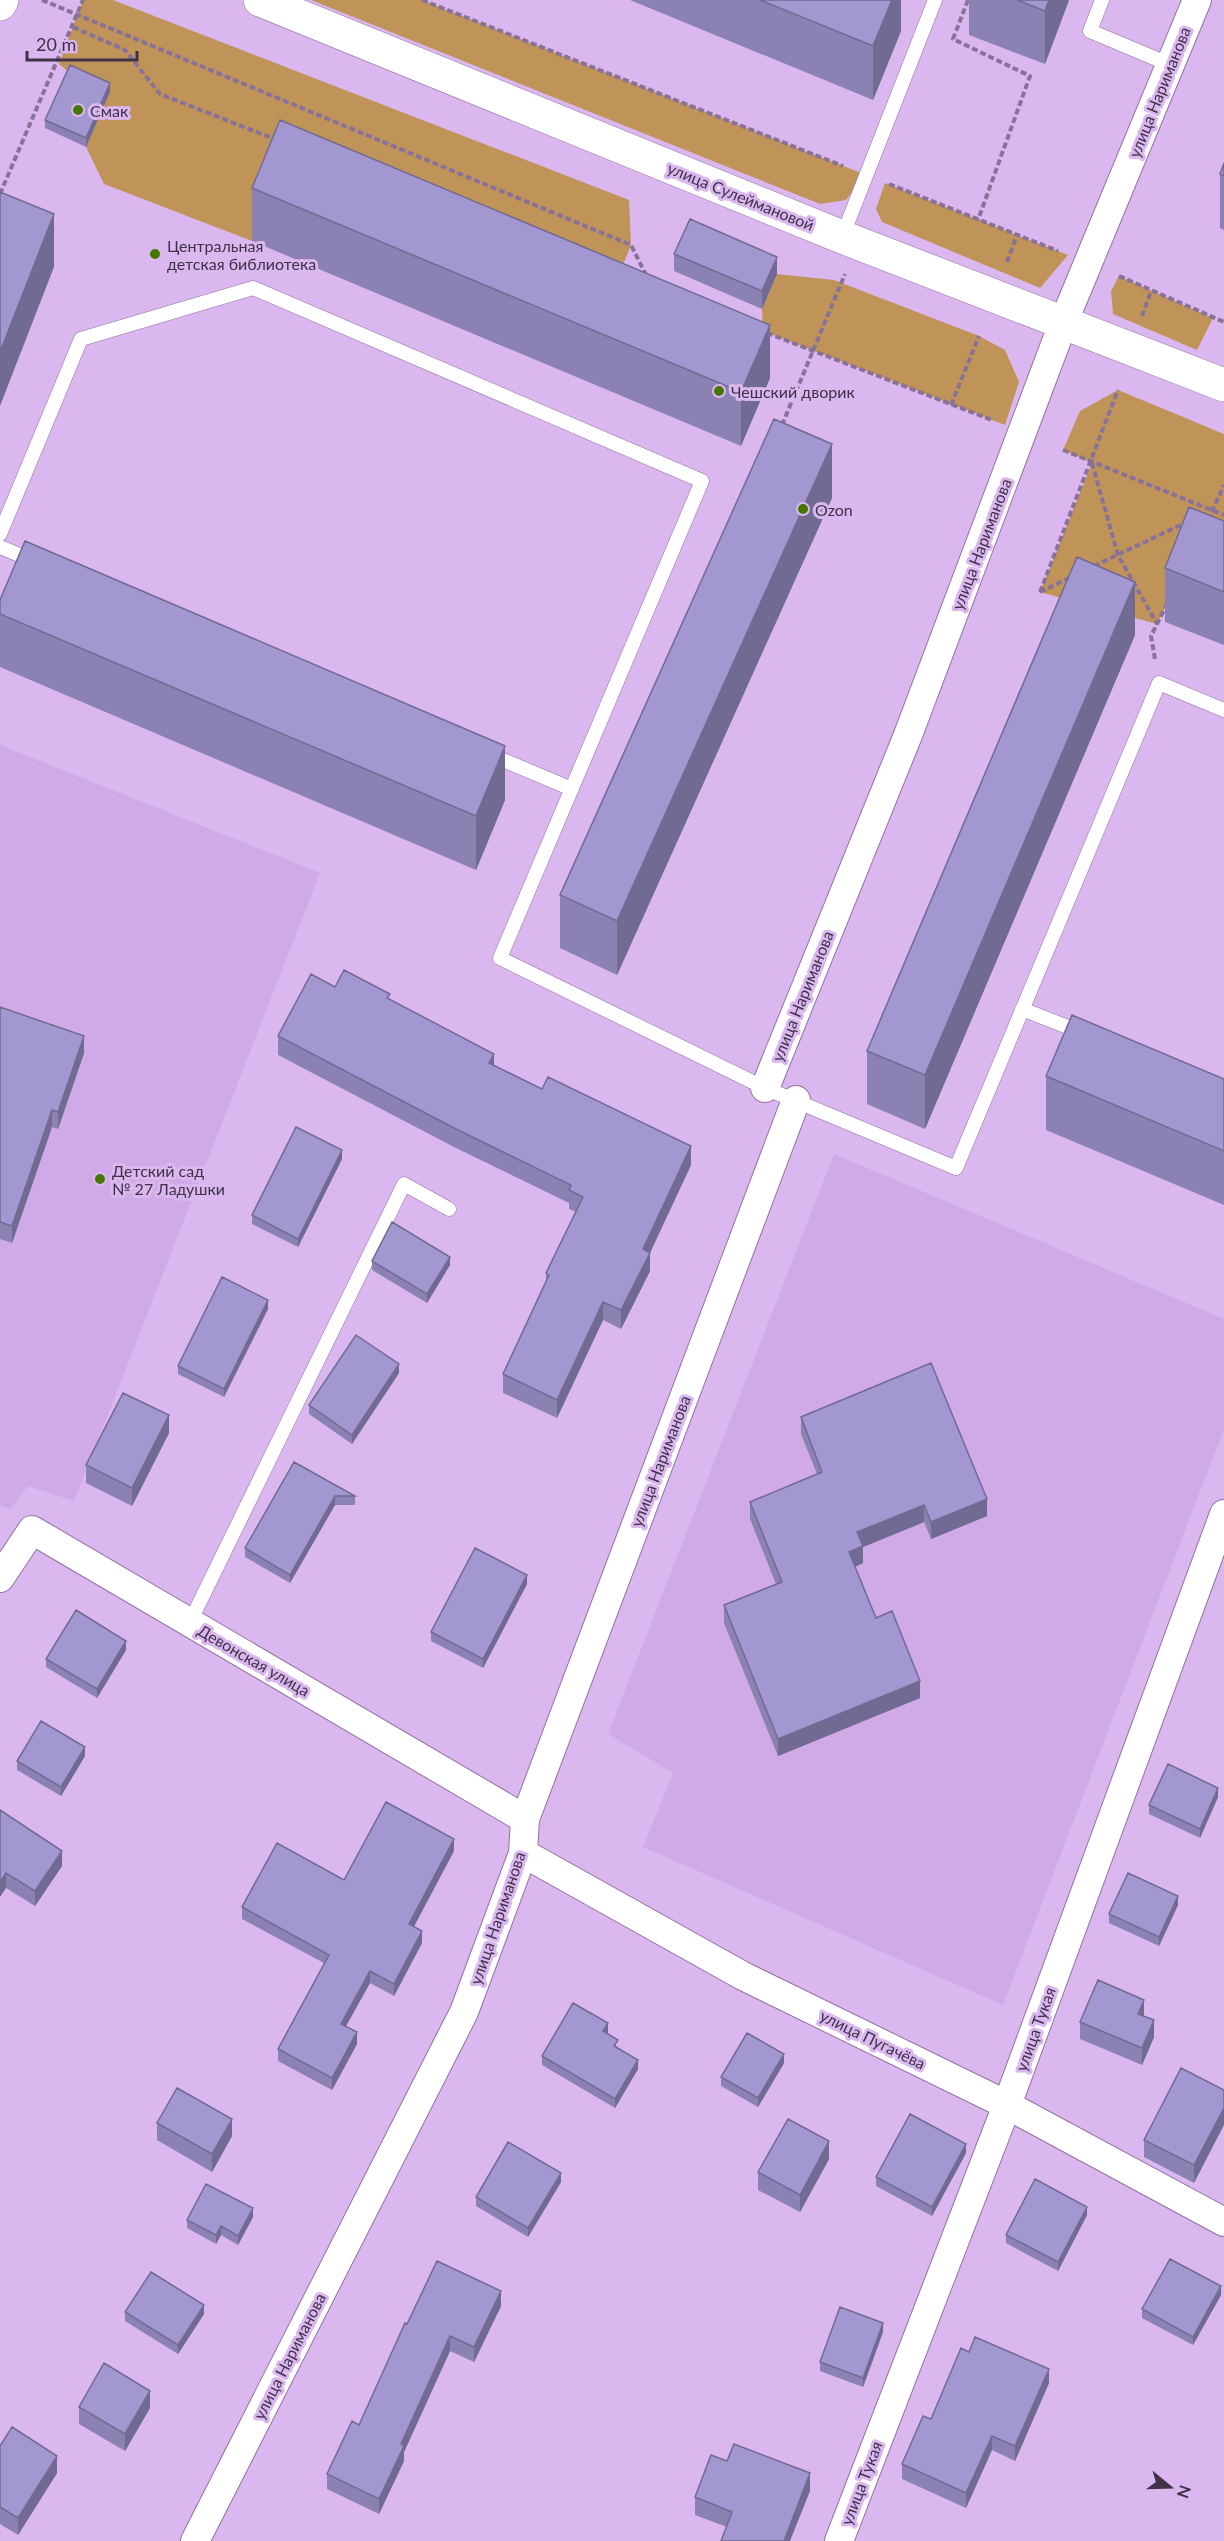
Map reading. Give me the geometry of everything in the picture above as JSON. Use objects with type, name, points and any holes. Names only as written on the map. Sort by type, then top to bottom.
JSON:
[{"type":"street","points":[[0,4],[2,0]]},
{"type":"street","name":"улица Сулеймановой","points":[[260,0],[850,240],[1064,321],[1224,385]]},
{"type":"street","name":"улица Нариманова","points":[[765,1088],[913,724],[1064,321],[1197,0]]},
{"type":"street","name":"улица Нариманова","points":[[195,2541],[464,2012],[523,1853],[525,1819],[796,1100]]},
{"type":"street","name":"улица Тукая","points":[[839,2541],[1006,2105],[1224,1514]]},
{"type":"street","name":"Девонская улица","points":[[0,1578],[32,1530],[525,1819]]},
{"type":"street","name":"улица Пугачёва","points":[[523,1853],[743,1976],[1006,2105],[1224,2222]]},
{"type":"lane","points":[[850,240],[866,175],[934,0]]},
{"type":"lane","points":[[1102,0],[1090,31],[1171,65]]},
{"type":"lane","points":[[0,534],[81,339],[253,288],[702,481],[500,958],[765,1088],[956,1168],[1158,683],[1224,710]]},
{"type":"lane","points":[[0,547],[44,566]]},
{"type":"lane","points":[[473,747],[572,789]]},
{"type":"lane","points":[[1022,1009],[1096,1038]]},
{"type":"lane","points":[[190,1622],[404,1184],[449,1209]]},
{"type":"path","points":[[42,0],[631,245],[647,277]]},
{"type":"path","points":[[0,195],[83,0]]},
{"type":"path","points":[[422,0],[1068,255]]},
{"type":"path","points":[[968,0],[953,39],[1029,76],[978,220]]},
{"type":"path","points":[[73,27],[125,50],[160,94],[280,141]]},
{"type":"path","points":[[1006,264],[1017,235]]},
{"type":"path","points":[[778,435],[814,351],[850,240]]},
{"type":"path","points":[[1119,276],[1224,322]]},
{"type":"path","points":[[1138,326],[1151,291]]},
{"type":"path","points":[[763,331],[994,421]]},
{"type":"path","points":[[951,405],[979,336]]},
{"type":"path","points":[[1079,574],[1040,592],[1092,463],[1118,390]]},
{"type":"path","points":[[1063,450],[1224,515]]},
{"type":"path","points":[[1092,463],[1118,555],[1157,624]]},
{"type":"path","points":[[1208,521],[1224,485]]},
{"type":"path","points":[[1202,515],[1213,510]]},
{"type":"path","points":[[1089,569],[1192,520]]},
{"type":"path","points":[[1158,683],[1151,636],[1167,603]]},
{"type":"shaded area","points":[[83,0],[113,0],[629,200],[631,245],[605,309],[280,173],[252,241],[104,184],[86,147],[110,92],[70,73],[59,64]]},
{"type":"shaded area","points":[[311,0],[422,0],[866,175],[846,200],[820,204]]},
{"type":"shaded area","points":[[885,183],[1068,255],[1040,288],[882,222],[876,209]]},
{"type":"shaded area","points":[[777,274],[834,280],[979,336],[1005,350],[1019,382],[1005,425],[763,331],[762,309]]},
{"type":"shaded area","points":[[1119,276],[1213,318],[1197,350],[1113,314],[1111,291]]},
{"type":"shaded area","points":[[1118,390],[1224,434],[1224,575],[1189,560],[1157,624],[1040,592],[1092,463],[1063,450],[1080,411]]},
{"type":"shaded area","name":"Детский сад № 27 Ладушки","points":[[0,745],[320,873],[74,1501],[28,1486],[10,1509],[0,1505]]},
{"type":"shaded area","points":[[834,1154],[1224,1319],[1224,1429],[1003,2005],[643,1847],[673,1773],[608,1734]]},
{"type":"building","points":[[760,0],[892,0],[873,46]]},
{"type":"building","points":[[1017,0],[1049,0],[1045,11]]},
{"type":"building","name":"Смак","points":[[70,65],[110,83],[86,138],[45,120]]},
{"type":"building","points":[[280,120],[770,325],[741,392],[252,188]]},
{"type":"building","points":[[1224,163],[1224,176],[1220,174]]},
{"type":"building","points":[[0,192],[54,214],[0,352]]},
{"type":"building","points":[[690,219],[777,257],[762,291],[674,254]]},
{"type":"building","points":[[774,419],[832,444],[617,921],[560,895]]},
{"type":"building","points":[[1189,507],[1224,521],[1224,592],[1165,568]]},
{"type":"building","points":[[25,541],[505,746],[476,816],[0,614],[0,600]]},
{"type":"building","points":[[1077,557],[1135,582],[925,1075],[867,1051]]},
{"type":"building","points":[[344,970],[390,994],[387,998],[494,1054],[489,1063],[542,1089],[548,1077],[691,1146],[643,1249],[650,1253],[621,1310],[603,1302],[557,1400],[503,1374],[549,1275],[546,1273],[583,1197],[569,1190],[571,1185],[456,1129],[278,1036],[311,974],[335,987]]},
{"type":"building","points":[[0,1007],[84,1036],[58,1112],[52,1110],[12,1226],[0,1222]]},
{"type":"building","points":[[1072,1015],[1224,1079],[1224,1151],[1046,1076]]},
{"type":"building","points":[[296,1127],[342,1150],[298,1239],[252,1215]]},
{"type":"building","points":[[392,1222],[450,1257],[427,1294],[372,1261]]},
{"type":"building","points":[[222,1277],[268,1300],[224,1389],[178,1366]]},
{"type":"building","points":[[356,1335],[399,1364],[352,1435],[309,1405]]},
{"type":"building","points":[[931,1363],[987,1499],[931,1522],[924,1505],[857,1532],[863,1546],[849,1552],[876,1618],[892,1611],[920,1681],[778,1739],[724,1605],[782,1582],[750,1502],[822,1472],[801,1417]]},
{"type":"building","points":[[123,1393],[169,1415],[132,1488],[86,1465]]},
{"type":"building","points":[[294,1462],[355,1496],[335,1496],[290,1575],[245,1548]]},
{"type":"building","points":[[475,1548],[527,1575],[483,1659],[431,1632]]},
{"type":"building","points":[[76,1610],[126,1641],[97,1689],[46,1659]]},
{"type":"building","points":[[41,1721],[85,1747],[61,1787],[17,1761]]},
{"type":"building","points":[[1168,1764],[1218,1788],[1200,1829],[1149,1805]]},
{"type":"building","points":[[386,1802],[454,1839],[409,1924],[422,1931],[394,1984],[370,1971],[341,2024],[357,2032],[332,2078],[278,2049],[329,1955],[242,1907],[277,1843],[344,1880]]},
{"type":"building","points":[[0,1810],[62,1851],[35,1891],[6,1873],[0,1882]]},
{"type":"building","points":[[1128,1873],[1178,1896],[1159,1937],[1109,1914]]},
{"type":"building","points":[[1098,1980],[1144,2000],[1138,2014],[1154,2020],[1142,2048],[1080,2022]]},
{"type":"building","points":[[573,2003],[608,2023],[603,2031],[618,2040],[614,2046],[638,2060],[615,2099],[542,2056]]},
{"type":"building","points":[[747,2033],[784,2054],[758,2098],[721,2077]]},
{"type":"building","points":[[1181,2068],[1224,2090],[1224,2108],[1194,2165],[1144,2140]]},
{"type":"building","points":[[177,2088],[232,2119],[212,2154],[157,2123]]},
{"type":"building","points":[[910,2114],[966,2144],[932,2207],[876,2177]]},
{"type":"building","points":[[788,2119],[829,2141],[800,2195],[758,2172]]},
{"type":"building","points":[[508,2142],[561,2173],[528,2228],[476,2197]]},
{"type":"building","points":[[1035,2179],[1087,2207],[1058,2262],[1006,2235]]},
{"type":"building","points":[[206,2184],[253,2208],[238,2236],[221,2226],[216,2235],[187,2220]]},
{"type":"building","points":[[1170,2259],[1221,2286],[1193,2337],[1142,2309]]},
{"type":"building","points":[[437,2261],[501,2291],[474,2347],[450,2336],[379,2499],[327,2474],[352,2421],[359,2425],[405,2323],[407,2324]]},
{"type":"building","points":[[151,2272],[204,2305],[178,2345],[125,2312]]},
{"type":"building","points":[[840,2307],[883,2323],[863,2378],[820,2362]]},
{"type":"building","points":[[975,2337],[1049,2369],[1015,2446],[992,2436],[966,2493],[902,2464],[923,2416],[931,2419],[961,2348],[969,2352]]},
{"type":"building","points":[[104,2363],[150,2391],[125,2434],[79,2407]]},
{"type":"building","points":[[12,2427],[57,2456],[18,2518],[0,2507],[0,2446]]},
{"type":"building","points":[[734,2444],[810,2473],[784,2541],[721,2541],[732,2512],[695,2497],[711,2455],[727,2461]]},
{"type":"place","name":"Смак","points":[[78,110]]},
{"type":"place","name":"Центральная детская библиотека","points":[[155,254]]},
{"type":"place","name":"Чешский дворик","points":[[719,391]]},
{"type":"place","name":"Ozon","points":[[803,509]]},
{"type":"place","name":"Детский сад № 27 Ладушки","points":[[100,1179]]}]
